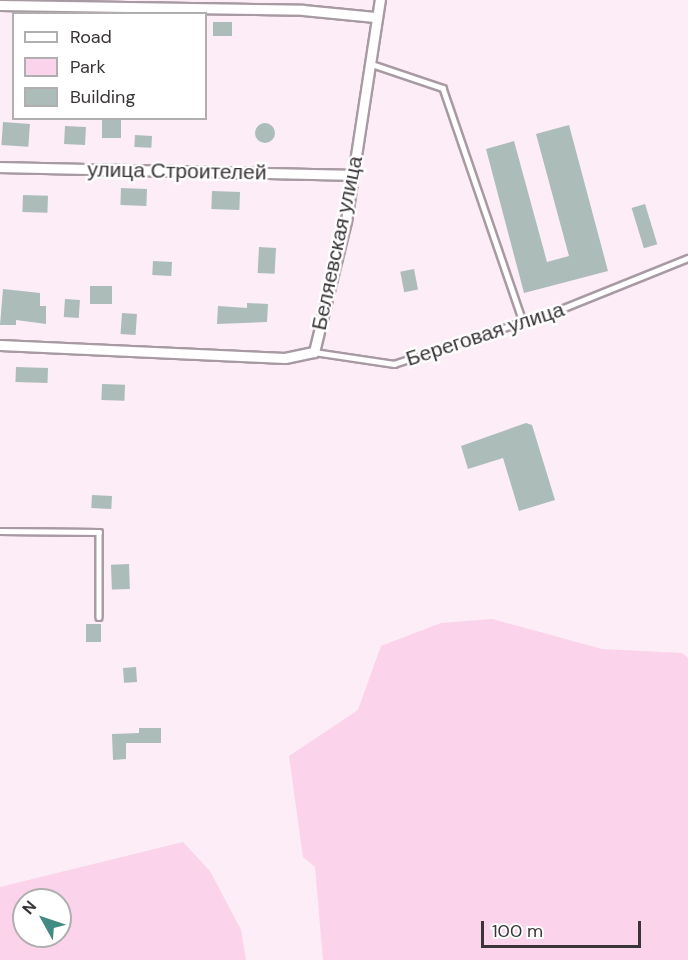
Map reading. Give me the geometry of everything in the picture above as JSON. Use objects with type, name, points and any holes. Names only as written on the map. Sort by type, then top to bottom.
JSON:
[{"type":"street","name":"Беляевская улица","points":[[0,345],[285,358],[314,352],[353,175],[375,17],[380,0]]},
{"type":"street","points":[[0,5],[303,10],[375,17]]},
{"type":"street","name":"улица Строителей","points":[[0,167],[353,175]]},
{"type":"lane","points":[[369,63],[443,88],[523,321]]},
{"type":"lane","name":"Береговая улица","points":[[314,352],[394,364],[523,321],[688,258]]},
{"type":"lane","points":[[0,531],[99,532],[99,616]]},
{"type":"green space","points":[[492,619],[602,649],[682,653],[688,658],[688,960],[323,960],[315,867],[303,857],[289,756],[358,710],[381,646],[441,623]]},
{"type":"green space","points":[[183,842],[210,871],[241,930],[246,960],[0,960],[0,887]]},
{"type":"building","points":[[213,22],[232,22],[232,36],[213,36]]},
{"type":"building","points":[[102,120],[121,120],[121,138],[102,138]]},
{"type":"building","points":[[3,122],[30,124],[28,147],[1,145]]},
{"type":"building","points":[[261,123],[269,123],[275,129],[275,137],[269,143],[261,143],[255,137],[255,129]]},
{"type":"building","points":[[569,125],[608,271],[524,293],[486,149],[514,141],[547,262],[569,256],[536,134]]},
{"type":"building","points":[[65,126],[86,127],[85,145],[64,144]]},
{"type":"building","points":[[135,135],[152,136],[151,148],[134,147]]},
{"type":"building","points":[[121,188],[147,189],[146,206],[120,205]]},
{"type":"building","points":[[212,191],[240,192],[239,210],[211,209]]},
{"type":"building","points":[[23,195],[48,196],[47,213],[22,212]]},
{"type":"building","points":[[645,204],[657,244],[644,248],[632,208]]},
{"type":"building","points":[[259,247],[276,248],[275,274],[258,273]]},
{"type":"building","points":[[153,261],[172,262],[171,276],[152,275]]},
{"type":"building","points":[[414,269],[418,290],[404,292],[400,272]]},
{"type":"building","points":[[90,286],[112,286],[112,304],[90,304]]},
{"type":"building","points":[[3,289],[40,293],[40,306],[46,306],[46,324],[16,320],[16,325],[0,325]]},
{"type":"building","points":[[65,299],[80,300],[79,318],[64,317]]},
{"type":"building","points":[[247,303],[268,304],[267,322],[217,324],[218,306],[247,308]]},
{"type":"building","points":[[122,313],[137,314],[135,335],[121,334]]},
{"type":"building","points":[[16,367],[48,368],[47,383],[15,382]]},
{"type":"building","points":[[102,384],[125,385],[124,401],[101,400]]},
{"type":"building","points":[[526,423],[532,425],[555,500],[519,511],[503,458],[468,469],[461,446]]},
{"type":"building","points":[[92,495],[112,496],[111,509],[91,508]]},
{"type":"building","points":[[129,564],[130,589],[112,590],[111,565]]},
{"type":"building","points":[[86,624],[101,624],[101,642],[86,642]]},
{"type":"building","points":[[136,667],[137,682],[124,683],[123,668]]},
{"type":"building","points":[[139,728],[161,728],[161,743],[126,743],[126,759],[113,760],[112,734],[139,733]]}]
